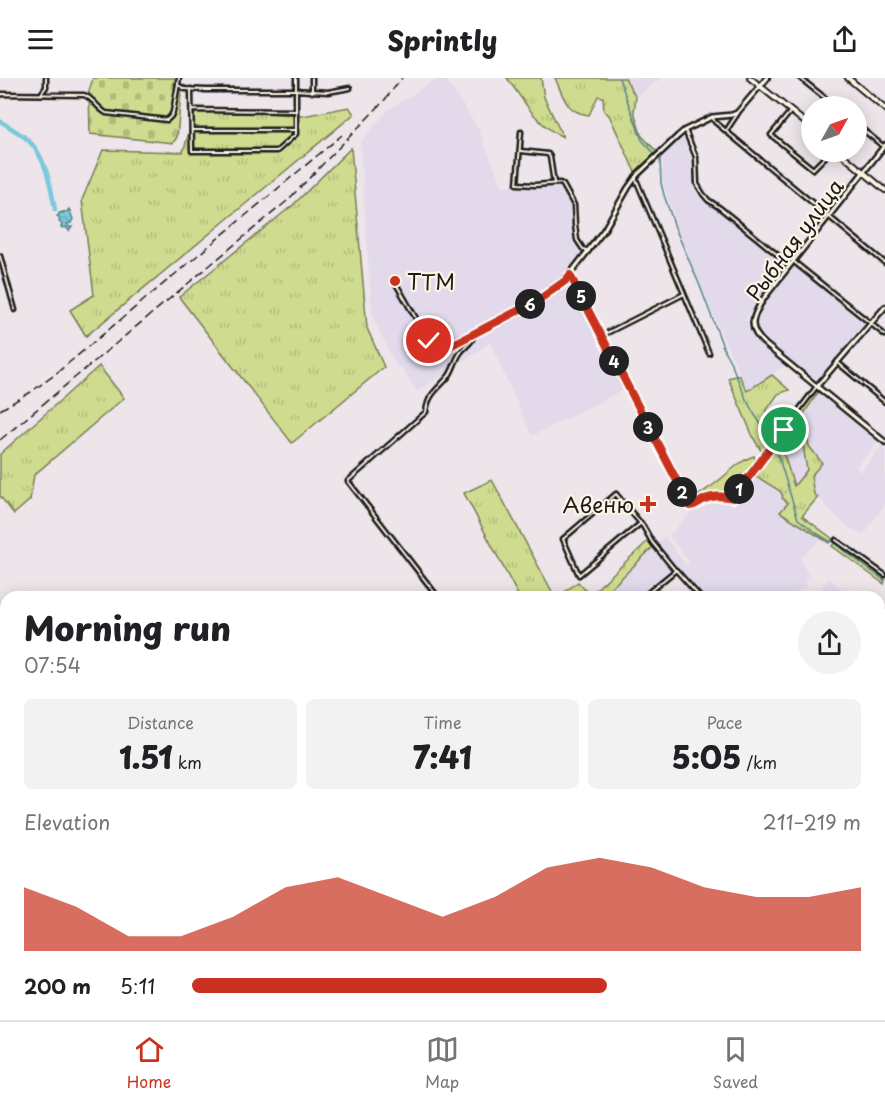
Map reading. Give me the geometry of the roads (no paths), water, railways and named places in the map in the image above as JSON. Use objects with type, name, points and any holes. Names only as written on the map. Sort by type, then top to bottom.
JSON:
[{"type":"main road","points":[[750,78],[801,119]]},
{"type":"main road","points":[[760,86],[767,78]]},
{"type":"main road","points":[[848,78],[885,109]]},
{"type":"main road","points":[[852,162],[885,190]]},
{"type":"street","points":[[41,94],[46,87],[46,78]]},
{"type":"street","points":[[0,95],[2,93],[86,95],[106,113],[167,120],[173,112],[179,78]]},
{"type":"street","points":[[191,89],[192,150],[277,151],[296,132],[296,78]]},
{"type":"street","points":[[312,78],[312,92]]},
{"type":"street","points":[[800,78],[822,96]]},
{"type":"street","points":[[178,84],[191,89],[312,92],[350,88]]},
{"type":"street","points":[[726,131],[760,86]]},
{"type":"street","points":[[192,110],[295,111]]},
{"type":"street","points":[[395,282],[432,345],[443,349],[537,301],[565,281],[604,230],[636,177],[655,157],[685,130],[712,117],[732,115],[739,111]]},
{"type":"street","points":[[791,111],[771,135],[801,160]]},
{"type":"street","points":[[712,117],[885,263]]},
{"type":"street","points":[[192,130],[296,132]]},
{"type":"street","points":[[685,130],[696,157],[697,184],[708,200],[885,335]]},
{"type":"street","points":[[521,132],[517,184],[560,183],[563,185],[574,205],[577,240],[583,249],[589,251]]},
{"type":"street","points":[[867,133],[884,146]]},
{"type":"street","name":"Рыбная улица","points":[[817,386],[760,340],[754,333],[753,319],[759,306],[884,146]]},
{"type":"street","points":[[520,151],[548,154],[554,183]]},
{"type":"street","points":[[803,162],[813,170],[821,162]]},
{"type":"street","points":[[636,177],[709,353]]},
{"type":"street","points":[[0,256],[15,310]]},
{"type":"street","points":[[570,275],[690,506],[716,496],[733,498],[817,386],[885,307]]},
{"type":"street","points":[[601,336],[684,294]]},
{"type":"street","points":[[433,591],[348,481],[426,412],[430,396],[449,376],[461,351],[472,342],[474,333]]},
{"type":"street","points":[[837,362],[885,402]]},
{"type":"street","points":[[817,386],[885,442]]},
{"type":"street","points":[[641,523],[579,575],[563,539],[616,494],[641,523],[651,541],[695,591]]},
{"type":"street","points":[[836,540],[885,575]]},
{"type":"street","points":[[650,591],[676,570]]},
{"type":"water","points":[[70,211],[73,219],[67,224],[72,227],[69,231],[66,227],[61,227],[60,218],[57,216],[59,213]]},
{"type":"waterway","points":[[619,78],[642,140],[653,152]]},
{"type":"waterway","points":[[0,121],[28,140],[39,155],[49,182],[55,210]]},
{"type":"waterway","points":[[660,158],[661,183],[676,230],[746,399],[772,441]]},
{"type":"waterway","points":[[776,449],[798,519],[831,542]]},
{"type":"waterway","points":[[835,544],[885,581]]},
{"type":"railway","points":[[0,440],[287,201],[383,102],[402,78]]},
{"type":"railway","points":[[0,410],[53,376],[342,135]]},
{"type":"place","name":"ТТМ","points":[[395,281]]},
{"type":"place","name":"Авеню","points":[[648,504]]}]
